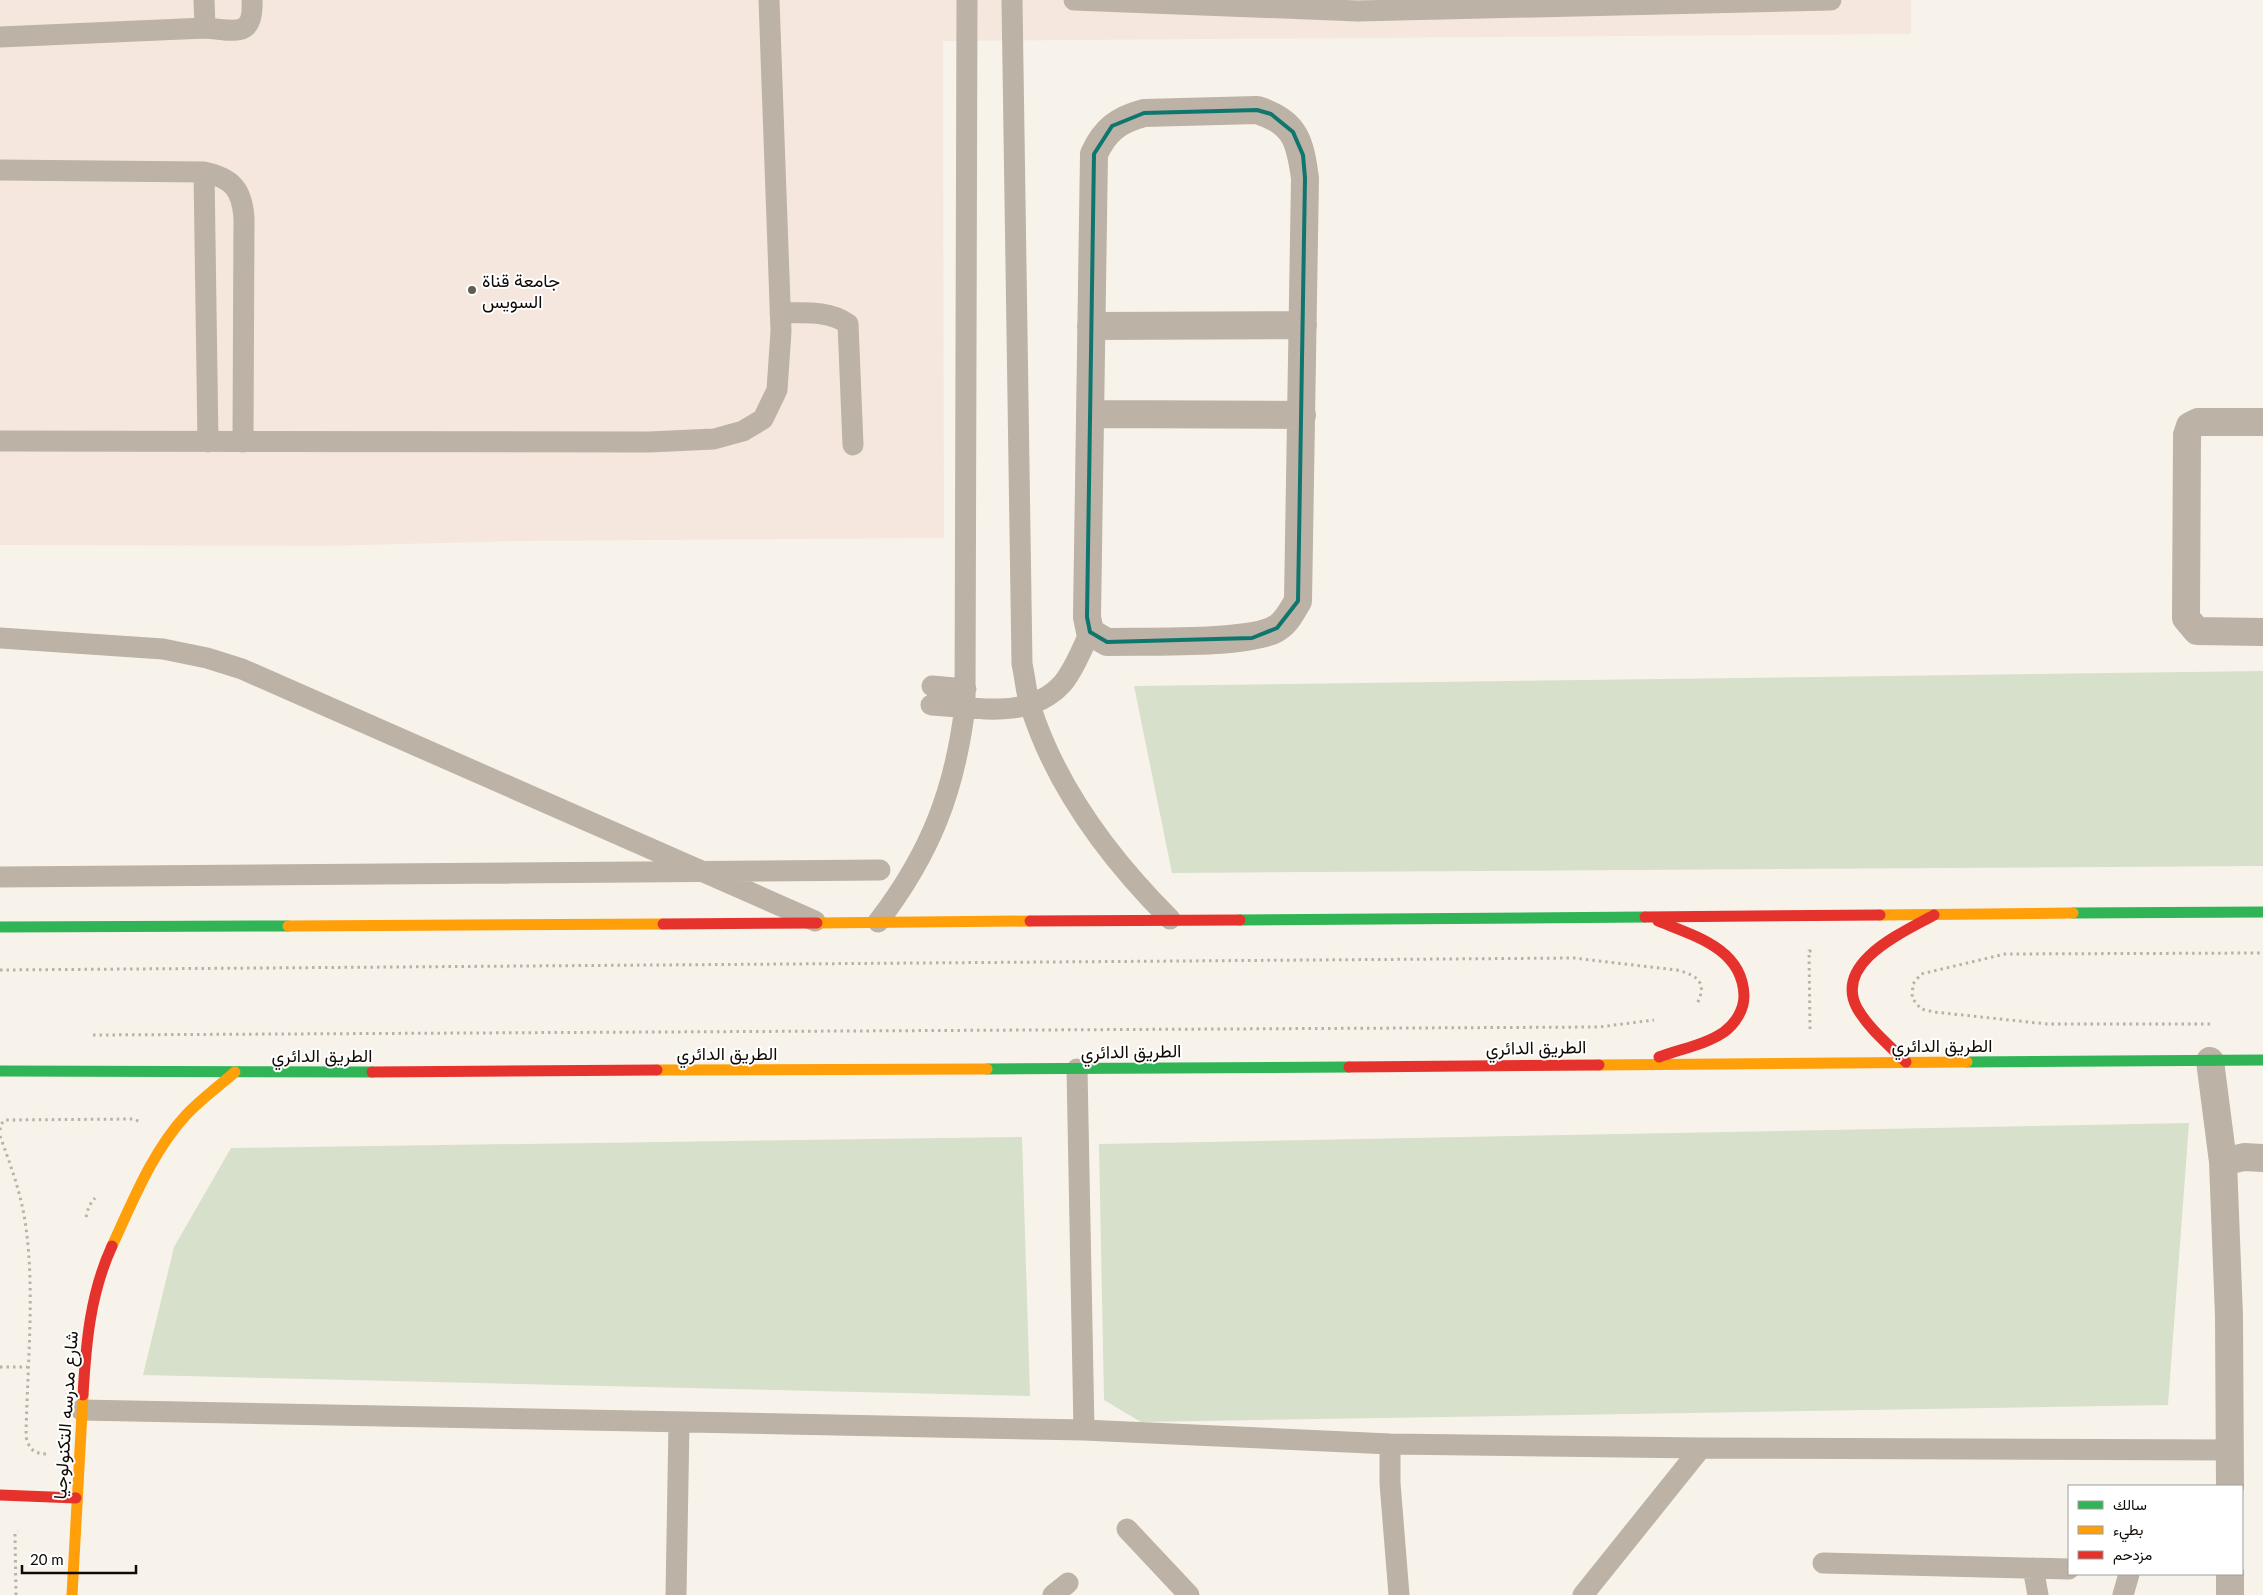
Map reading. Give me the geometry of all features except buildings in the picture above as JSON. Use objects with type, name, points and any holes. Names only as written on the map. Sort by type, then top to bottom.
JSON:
[{"type":"main road","points":[[0,927],[2263,912]]},
{"type":"main road","points":[[1906,1062],[1862,1014],[1853,1000],[1851,984],[1856,969],[1867,956],[1934,915]]},
{"type":"main road","points":[[1641,1063],[1720,1034],[1734,1022],[1743,1006],[1746,988],[1741,970],[1730,956],[1714,946],[1649,917]]},
{"type":"main road","name":"الطريق الدائري","points":[[0,1071],[1077,1069],[1641,1063],[2263,1060]]},
{"type":"main road","name":"شارع مدرسه التكنولوجيا","points":[[72,1595],[86,1335],[103,1266],[163,1145],[186,1115],[235,1072]]},
{"type":"main road","points":[[0,1495],[76,1498]]},
{"type":"street","points":[[1257,110],[1271,114],[1293,132],[1303,155],[1305,178],[1300,581],[1298,601],[1289,616],[1277,628],[1252,638],[1107,642],[1090,632],[1088,618],[1091,326],[1094,154],[1101,139],[1112,126],[1127,117],[1144,112],[1257,110]]},
{"type":"street","points":[[1091,326],[1303,325]]},
{"type":"street","points":[[1090,414],[1302,415]]},
{"type":"street","points":[[2263,422],[2198,422],[2190,426],[2187,435],[2186,618],[2197,631],[2263,632]]},
{"type":"street","points":[[2210,1061],[2223,1162],[2229,1316],[2230,1485]]},
{"type":"street","points":[[2223,1162],[2244,1157],[2263,1158]]},
{"type":"street","points":[[2230,1575],[2230,1595]]},
{"type":"lane","points":[[204,0],[205,28]]},
{"type":"lane","points":[[0,38],[205,28],[236,30],[246,28],[252,20],[252,0]]},
{"type":"lane","points":[[0,441],[649,442],[714,440],[743,431],[763,419],[777,390],[780,313],[768,0]]},
{"type":"lane","points":[[878,922],[902,891],[939,821],[960,745],[965,698],[967,0]]},
{"type":"lane","points":[[1012,0],[1022,664],[1030,704],[1049,753],[1073,799],[1101,842],[1133,882],[1170,919]]},
{"type":"lane","points":[[1074,0],[1358,6],[1831,0]]},
{"type":"lane","points":[[0,170],[204,172],[221,176],[234,186],[243,201],[243,442]]},
{"type":"lane","points":[[204,172],[208,442]]},
{"type":"lane","points":[[780,313],[838,316],[848,324],[853,445]]},
{"type":"lane","points":[[932,696],[965,698],[998,710],[1030,704],[1045,698],[1062,683],[1075,665],[1090,632]]},
{"type":"lane","points":[[0,638],[163,649],[242,668],[820,923]]},
{"type":"lane","points":[[0,877],[880,870]]},
{"type":"lane","points":[[1077,1069],[1084,1430]]},
{"type":"lane","points":[[81,1410],[1084,1430],[1390,1444],[1701,1448],[2230,1450]]},
{"type":"lane","points":[[676,1595],[679,1423]]},
{"type":"lane","points":[[1390,1444],[1390,1483],[1399,1595]]},
{"type":"lane","points":[[1583,1595],[1701,1448]]},
{"type":"lane","points":[[1127,1529],[1189,1595]]},
{"type":"lane","points":[[1823,1563],[2068,1569]]},
{"type":"lane","points":[[2033,1568],[2038,1595]]},
{"type":"lane","points":[[2123,1595],[2129,1575]]},
{"type":"path","points":[[1802,1062],[1802,1033],[1810,1032],[1809,951],[1819,951],[1819,915]]},
{"type":"path","points":[[2220,1024],[2047,1024],[1934,1012],[1921,1009],[1912,998],[1913,984],[1921,974],[2005,954],[2263,953]]},
{"type":"path","points":[[0,970],[1574,958],[1676,970],[1691,974],[1700,982],[1703,994],[1694,1011]]},
{"type":"path","points":[[89,1035],[1599,1027],[1661,1019]]},
{"type":"path","points":[[0,1136],[16,1180],[26,1227],[30,1276],[26,1437]]},
{"type":"path","points":[[0,1366],[27,1367]]},
{"type":"path","points":[[15,1534],[16,1595]]},
{"type":"highlighted area","points":[[1257,110],[1271,114],[1293,132],[1303,155],[1305,178],[1298,601],[1277,628],[1252,638],[1107,642],[1090,632],[1087,617],[1094,154],[1112,126],[1144,113]]},
{"type":"shaded area","name":"جامعة قناة السويس","points":[[0,0],[1911,0],[1911,34],[943,41],[944,538],[522,541],[326,546],[0,545]]},
{"type":"green space","points":[[2263,671],[2263,866],[1172,873],[1134,686]]},
{"type":"green space","points":[[2189,1123],[2168,1405],[1141,1422],[1104,1400],[1099,1144]]},
{"type":"green space","points":[[1022,1137],[1030,1396],[143,1375],[174,1247],[231,1148]]},
{"type":"traffic: fast","points":[[2073,913],[2263,912]]},
{"type":"traffic: fast","points":[[1240,920],[1645,917]]},
{"type":"traffic: fast","points":[[0,927],[288,926]]},
{"type":"traffic: fast","points":[[1967,1062],[2263,1060]]},
{"type":"traffic: fast","points":[[987,1069],[1349,1067]]},
{"type":"traffic: fast","points":[[0,1071],[372,1072]]},
{"type":"traffic: slow","points":[[1880,915],[2073,913]]},
{"type":"traffic: slow","points":[[817,923],[1030,921]]},
{"type":"traffic: slow","points":[[288,926],[663,924]]},
{"type":"traffic: slow","points":[[1599,1065],[1967,1062]]},
{"type":"traffic: slow","points":[[657,1070],[987,1069]]},
{"type":"traffic: slow","points":[[112,1246],[153,1161],[174,1129],[191,1109],[235,1072]]},
{"type":"traffic: slow","points":[[72,1595],[83,1395]]},
{"type":"traffic: jam","points":[[1645,917],[1880,915]]},
{"type":"traffic: jam","points":[[1906,1062],[1873,1030],[1862,1016],[1857,1008],[1852,991],[1855,976],[1863,963],[1875,951],[1906,930],[1934,915]]},
{"type":"traffic: jam","points":[[1030,921],[1240,920]]},
{"type":"traffic: jam","points":[[1658,921],[1687,932],[1715,946],[1735,967],[1742,980],[1744,996],[1738,1016],[1724,1032],[1701,1044],[1659,1057]]},
{"type":"traffic: jam","points":[[663,924],[817,923]]},
{"type":"traffic: jam","points":[[1349,1067],[1599,1065]]},
{"type":"traffic: jam","points":[[372,1072],[657,1070]]},
{"type":"traffic: jam","points":[[83,1395],[90,1319],[99,1282],[112,1246]]},
{"type":"traffic: jam","points":[[0,1495],[76,1498]]},
{"type":"place","name":"جامعة قناة السويس","points":[[472,290]]}]
